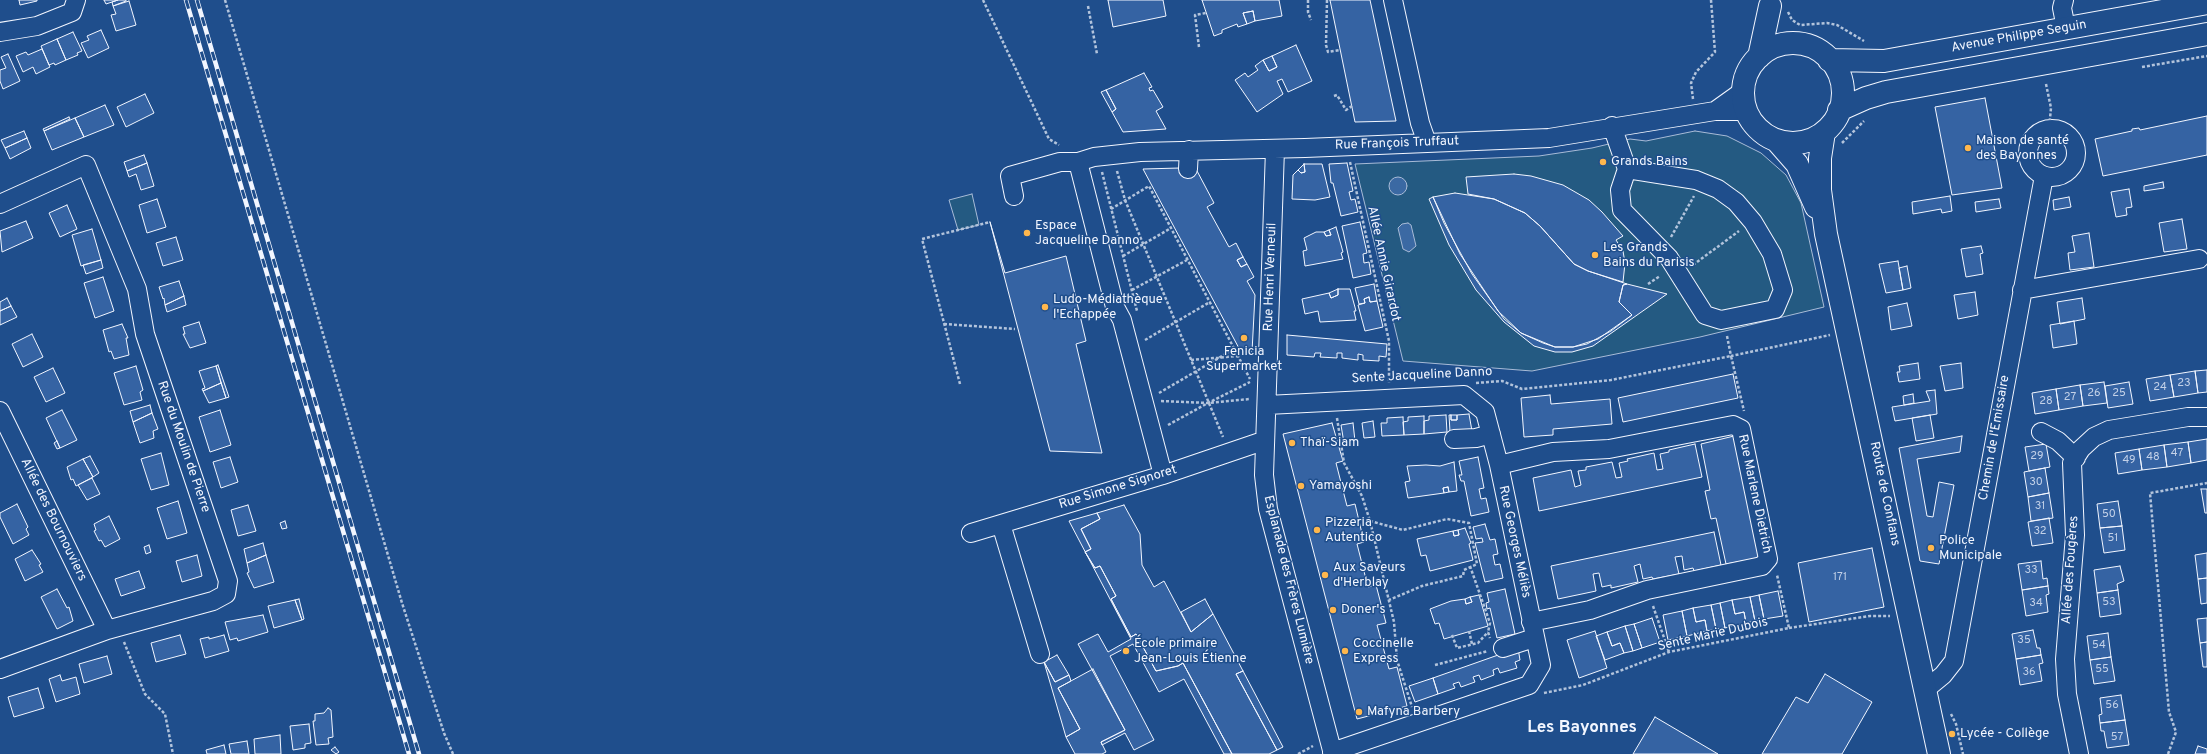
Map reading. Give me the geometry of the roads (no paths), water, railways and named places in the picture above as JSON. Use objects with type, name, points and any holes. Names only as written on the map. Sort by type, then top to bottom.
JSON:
[{"type":"main road","name":"Avenue Philippe Seguin","points":[[1829,60],[1884,61],[2207,3]]},
{"type":"main road","points":[[1776,6],[1790,44]]},
{"type":"main road","points":[[1759,57],[1779,45],[1790,44],[1812,47],[1829,60],[1837,71],[1842,84],[1842,97],[1840,110],[1833,122],[1824,132],[1809,140],[1798,142],[1776,140],[1763,133],[1753,124],[1744,101],[1748,73],[1759,57],[1776,6]]},
{"type":"main road","points":[[1840,110],[1866,98],[1886,92],[2207,34]]},
{"type":"main road","name":"Route de Conflans","points":[[1824,132],[1820,158],[1820,190],[1826,234],[1939,754]]},
{"type":"main road","name":"Route de Conflans","points":[[1776,140],[1797,164],[1810,189],[1826,234]]},
{"type":"street","points":[[0,32],[37,26],[72,12],[76,0]]},
{"type":"street","points":[[1393,0],[1420,123],[1427,142]]},
{"type":"street","points":[[2064,0],[2062,8],[2066,28]]},
{"type":"street","name":"Rue François Truffaut","points":[[1014,196],[1010,176],[1060,162],[1078,162],[1094,157],[1140,152],[1275,149],[1549,138],[1612,126],[1714,111],[1744,101]]},
{"type":"street","points":[[1612,126],[1627,169],[1620,190],[1622,210],[1664,252],[1680,274],[1705,315],[1721,320],[1775,309],[1783,290],[1772,254],[1753,222],[1736,202],[1718,189],[1696,180],[1627,169]]},
{"type":"street","points":[[2049,129],[2064,132],[2074,144],[2076,152],[2072,167],[2066,173],[2059,176],[2044,176],[2031,166],[2028,151],[2035,136],[2049,129]]},
{"type":"street","name":"Rue Henri Verneuil","points":[[1262,402],[1275,149]]},
{"type":"street","points":[[1188,169],[1189,150]]},
{"type":"street","points":[[1078,162],[1115,307],[1122,320],[1163,475]]},
{"type":"street","name":"Rue du Moulin de Pierre","points":[[0,204],[86,165],[137,289],[145,334],[228,581],[226,594],[213,601],[112,629],[0,669]]},
{"type":"street","name":"Chemin de l'Emissaire","points":[[1926,689],[1943,675],[1954,661],[2044,176]]},
{"type":"street","points":[[2022,290],[2199,259]]},
{"type":"street","name":"Rue Georges Méliès","points":[[1262,402],[1334,401],[1464,395],[1485,412],[1498,465],[1541,665],[1529,685],[1418,725],[1332,753]]},
{"type":"street","name":"Esplanade des Frères Lumière","points":[[1262,402],[1264,475],[1268,509],[1332,753]]},
{"type":"street","name":"Allée des Bournouviers","points":[[0,411],[112,629]]},
{"type":"street","name":"Allée des Fougères","points":[[2079,754],[2067,694],[2065,659],[2075,535],[2072,463],[2081,449],[2094,437],[2109,430],[2188,417],[2207,417]]},
{"type":"street","name":"Rue Marlene Dietrich","points":[[1496,647],[1533,630],[1647,590],[1762,566],[1768,559],[1741,430],[1733,424],[1609,448],[1553,452],[1498,465]]},
{"type":"street","points":[[2041,432],[2058,441],[2076,458]]},
{"type":"street","points":[[1454,439],[1476,438],[1491,434]]},
{"type":"street","name":"Rue Simone Signoret","points":[[971,533],[1163,475],[1263,441]]},
{"type":"street","points":[[1001,524],[1040,654]]},
{"type":"railway","points":[[186,0],[409,754]]},
{"type":"railway","points":[[197,0],[419,754]]},
{"type":"place","name":"Maison de santé des Bayonnes","points":[[1968,148]]},
{"type":"place","name":"Grands Bains","points":[[1603,162]]},
{"type":"place","name":"Espace Jacqueline Danno","points":[[1027,233]]},
{"type":"place","name":"Les Grands Bains du Parisis","points":[[1595,255]]},
{"type":"place","name":"Ludo-Médiathèque l'Echappée","points":[[1045,307]]},
{"type":"place","name":"Fenicia Supermarket","points":[[1244,338]]},
{"type":"place","name":"Thaï-Siam","points":[[1292,443]]},
{"type":"place","name":"Yamayoshi","points":[[1301,486]]},
{"type":"place","name":"Pizzeria Autentico","points":[[1317,530]]},
{"type":"place","name":"Police Municipale","points":[[1931,548]]},
{"type":"place","name":"Aux Saveurs d'Herblay","points":[[1325,575]]},
{"type":"place","name":"Doner's","points":[[1333,610]]},
{"type":"place","name":"École primaire Jean-Louis Étienne","points":[[1126,651]]},
{"type":"place","name":"Coccinelle Express","points":[[1345,651]]},
{"type":"place","name":"Mafyna Barbery","points":[[1359,712]]},
{"type":"place","name":"Lycée - Collège","points":[[1952,734]]},
{"type":"district","name":"Les Bayonnes","points":[[1582,729]]}]
